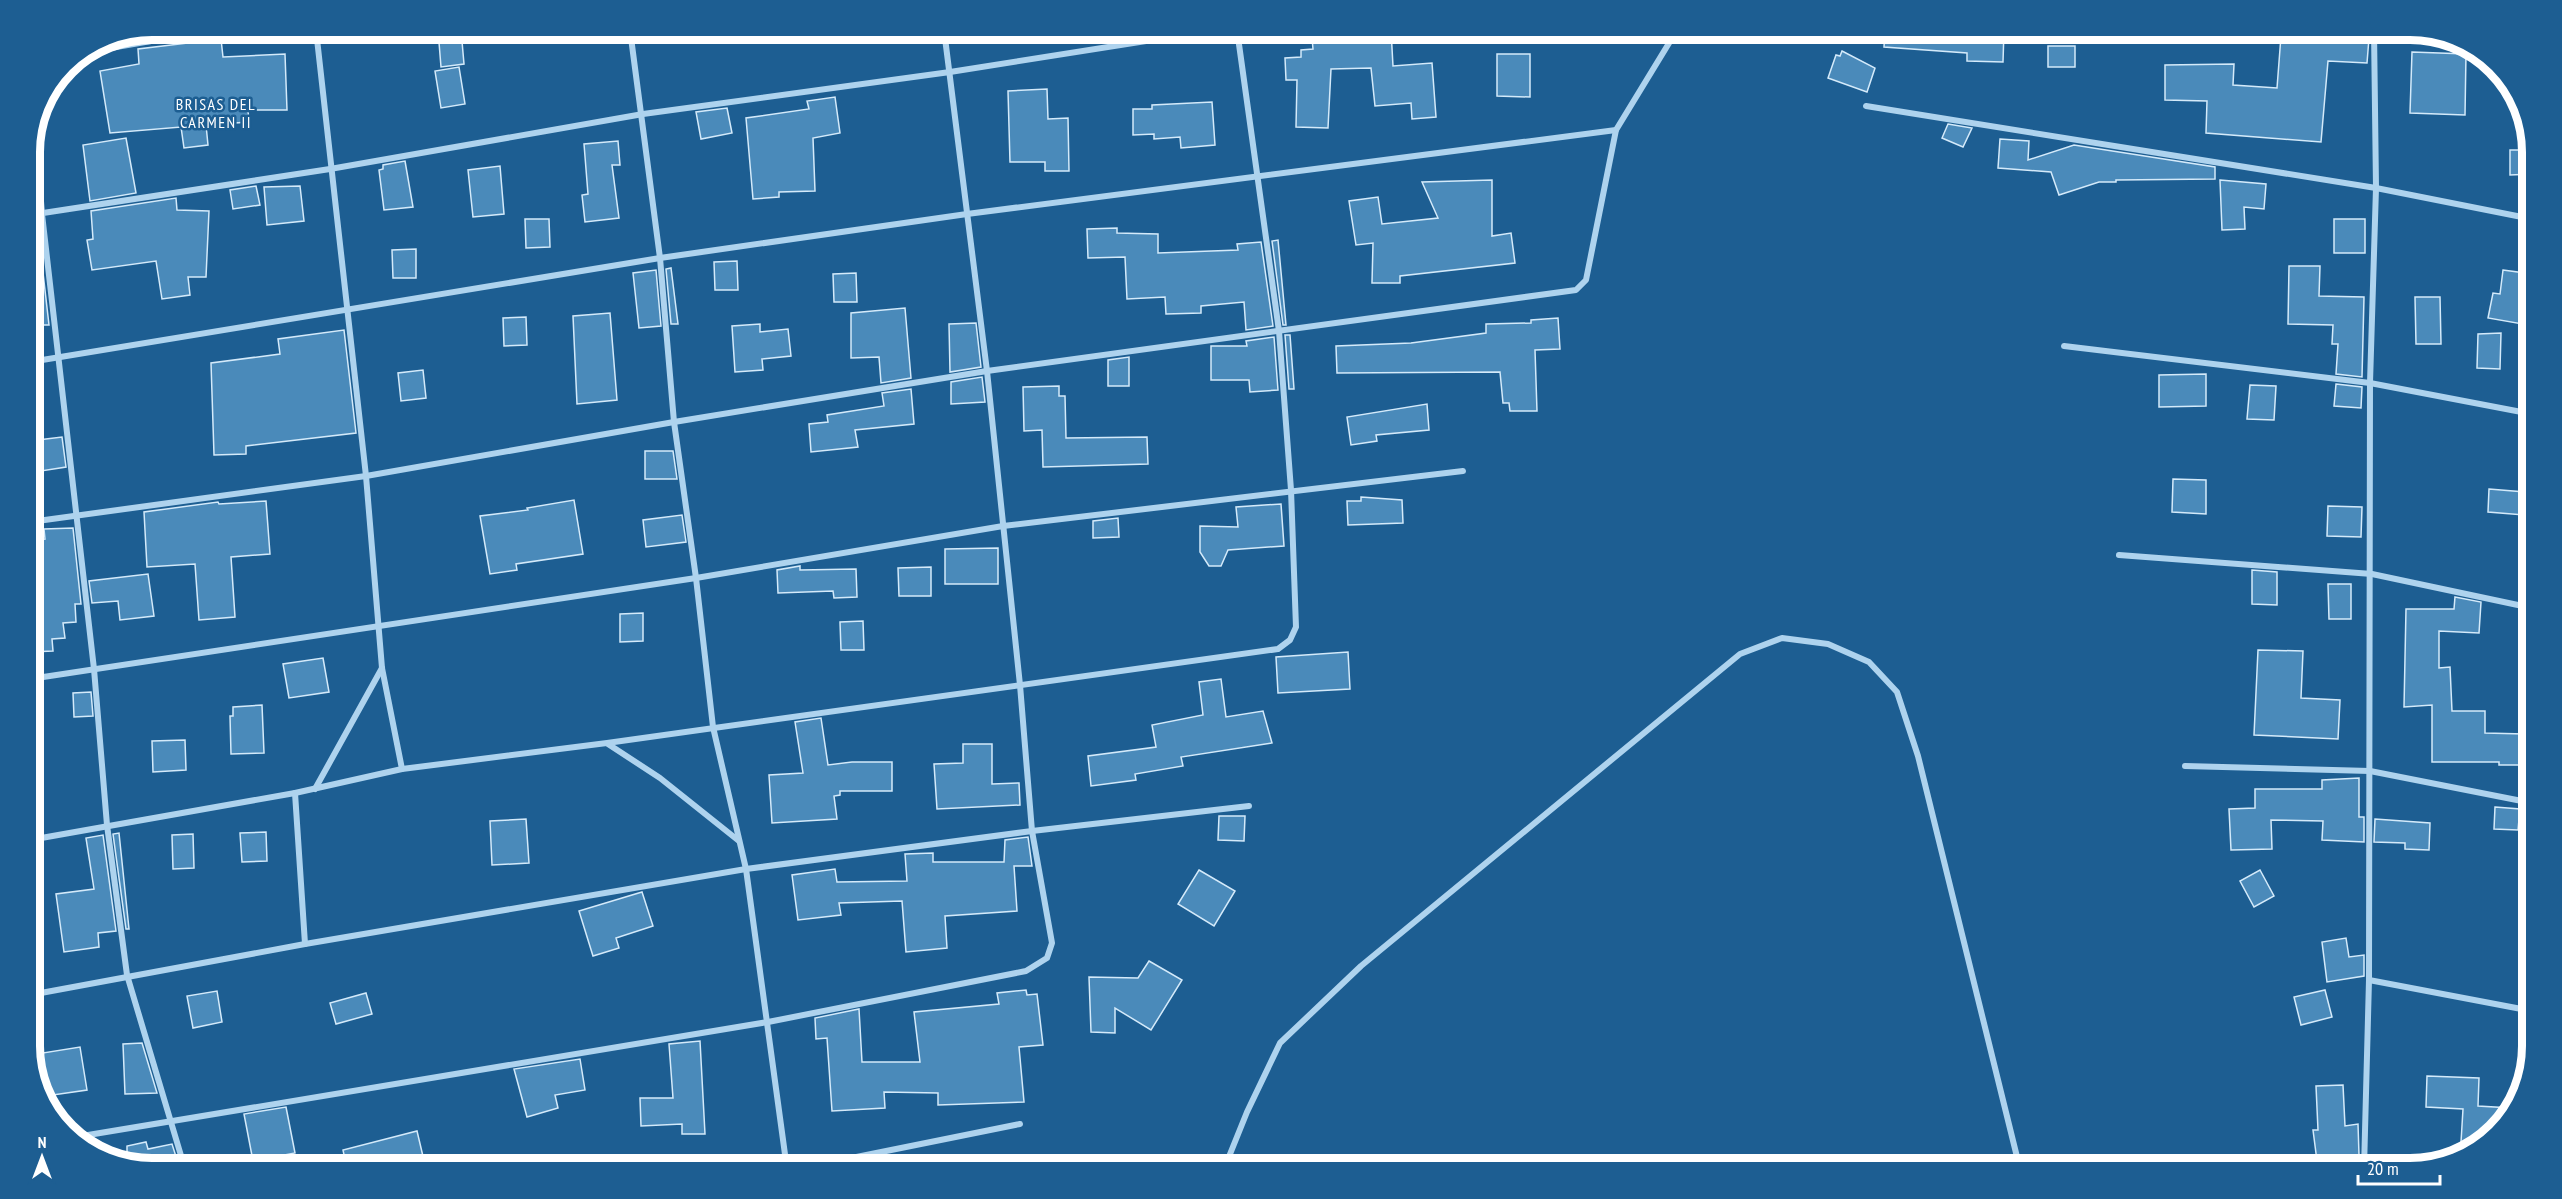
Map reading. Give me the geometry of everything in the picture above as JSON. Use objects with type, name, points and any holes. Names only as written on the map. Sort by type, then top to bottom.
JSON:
[{"type":"street","points":[[115,47],[156,40]]},
{"type":"street","points":[[317,40],[366,476],[381,624],[382,668],[402,769]]},
{"type":"street","points":[[632,40],[660,258],[674,422],[696,578],[713,727],[746,869],[786,1158]]},
{"type":"street","points":[[85,1135],[768,1022],[1026,971],[1047,958],[1052,943],[1032,831],[1020,685],[987,371],[945,40]]},
{"type":"street","points":[[42,214],[330,169],[643,114],[950,72],[1153,40]]},
{"type":"street","points":[[41,838],[295,793],[402,769],[607,743],[1278,649],[1290,640],[1296,627],[1291,490],[1279,331],[1260,177],[1239,40]]},
{"type":"street","points":[[41,520],[366,476],[674,422],[987,371],[1576,290],[1586,280],[1588,273],[1616,130],[1671,40]]},
{"type":"street","points":[[2364,1158],[2369,980],[2372,574],[2370,383],[2376,188],[2374,40]]},
{"type":"street","points":[[1866,106],[2376,188],[2521,217]]},
{"type":"street","points":[[41,360],[660,258],[967,214],[1616,130]]},
{"type":"street","points":[[41,201],[94,669],[107,825],[127,975],[182,1158]]},
{"type":"street","points":[[2064,346],[2370,383],[2521,412]]},
{"type":"street","points":[[41,677],[696,578],[1003,526],[1463,471]]},
{"type":"street","points":[[2119,555],[2372,574],[2522,606]]},
{"type":"street","points":[[1228,1158],[1247,1112],[1280,1043],[1345,981],[1740,654],[1782,638],[1828,644],[1869,662],[1897,692],[1918,756],[2017,1158]]},
{"type":"street","points":[[315,789],[382,668]]},
{"type":"street","points":[[607,743],[660,778],[740,842]]},
{"type":"street","points":[[2185,766],[2370,771],[2522,801]]},
{"type":"street","points":[[295,793],[305,944]]},
{"type":"street","points":[[41,993],[127,975],[746,869],[1032,831],[1249,806]]},
{"type":"street","points":[[2369,980],[2522,1009]]},
{"type":"street","points":[[852,1158],[1020,1124]]},
{"type":"building","points":[[221,40],[223,57],[285,54],[287,110],[248,110],[249,122],[206,125],[208,145],[184,148],[181,127],[110,133],[100,71],[139,64],[138,49]]},
{"type":"building","points":[[439,40],[462,40],[464,64],[441,67]]},
{"type":"building","points":[[1312,40],[1392,40],[1393,66],[1432,63],[1436,117],[1412,119],[1411,103],[1375,106],[1371,68],[1331,69],[1328,128],[1296,127],[1297,80],[1286,80],[1285,58],[1301,57],[1301,50],[1313,49]]},
{"type":"building","points":[[1884,40],[2004,40],[2003,62],[1967,61],[1967,53],[1884,47]]},
{"type":"building","points":[[2281,40],[2369,40],[2367,63],[2328,61],[2321,142],[2206,133],[2207,101],[2165,100],[2165,65],[2234,64],[2233,85],[2277,88]]},
{"type":"building","points":[[2048,46],[2075,46],[2075,67],[2048,67]]},
{"type":"building","points":[[1842,51],[1875,68],[1867,92],[1828,78],[1836,55],[1840,56]]},
{"type":"building","points":[[2412,52],[2466,55],[2465,115],[2410,113]]},
{"type":"building","points":[[1497,54],[1530,54],[1530,97],[1497,96]]},
{"type":"building","points":[[459,67],[465,104],[441,108],[435,71]]},
{"type":"building","points":[[1047,89],[1048,119],[1068,118],[1069,171],[1045,171],[1045,162],[1010,162],[1008,91]]},
{"type":"building","points":[[835,97],[840,133],[813,138],[815,191],[779,192],[779,197],[753,199],[746,118],[809,109],[807,101]]},
{"type":"building","points":[[1212,102],[1215,145],[1181,148],[1180,137],[1154,139],[1154,134],[1133,135],[1133,109],[1152,109],[1152,105]]},
{"type":"building","points":[[727,108],[732,133],[701,139],[696,112]]},
{"type":"building","points":[[1948,124],[1972,128],[1963,147],[1942,138]]},
{"type":"building","points":[[126,138],[136,193],[90,201],[83,145]]},
{"type":"building","points":[[2000,139],[2029,141],[2028,160],[2074,145],[2215,167],[2215,179],[2116,180],[2116,182],[2099,182],[2059,195],[2051,172],[1998,168]]},
{"type":"building","points":[[618,141],[620,165],[612,165],[619,218],[585,222],[582,195],[588,194],[584,144]]},
{"type":"building","points":[[2510,150],[2521,150],[2521,174],[2510,175]]},
{"type":"building","points":[[405,161],[413,207],[384,210],[379,170],[383,169],[383,165]]},
{"type":"building","points":[[500,166],[504,214],[473,217],[468,170]]},
{"type":"building","points":[[1492,180],[1492,236],[1511,233],[1515,263],[1400,276],[1400,283],[1372,283],[1373,243],[1356,245],[1349,201],[1378,197],[1382,224],[1438,218],[1422,182]]},
{"type":"building","points":[[2220,180],[2266,184],[2264,209],[2244,207],[2245,229],[2222,230]]},
{"type":"building","points":[[256,186],[260,205],[233,209],[230,190]]},
{"type":"building","points":[[300,186],[304,221],[267,225],[264,187]]},
{"type":"building","points":[[176,198],[177,210],[209,211],[206,277],[188,277],[190,295],[162,299],[156,261],[92,270],[87,240],[93,239],[91,211]]},
{"type":"building","points":[[525,219],[549,219],[550,247],[526,248]]},
{"type":"building","points":[[2334,219],[2365,219],[2365,253],[2334,253]]},
{"type":"building","points":[[1117,228],[1117,233],[1158,234],[1158,253],[1238,250],[1237,244],[1261,242],[1273,326],[1246,330],[1244,302],[1201,306],[1201,313],[1166,314],[1165,297],[1127,299],[1125,257],[1088,258],[1087,229]]},
{"type":"building","points":[[1278,240],[1286,325],[1283,325],[1272,241]]},
{"type":"building","points":[[416,249],[416,278],[393,278],[392,250]]},
{"type":"building","points":[[41,255],[49,325],[41,325]]},
{"type":"building","points":[[737,261],[738,290],[715,290],[714,262]]},
{"type":"building","points":[[2289,266],[2320,266],[2319,296],[2364,297],[2362,377],[2336,374],[2338,344],[2332,344],[2333,325],[2288,324]]},
{"type":"building","points":[[671,268],[678,324],[671,324],[666,269]]},
{"type":"building","points":[[656,270],[661,326],[639,328],[633,273]]},
{"type":"building","points":[[2503,270],[2521,273],[2521,324],[2488,318],[2493,293],[2500,294]]},
{"type":"building","points":[[856,273],[857,302],[834,302],[833,274]]},
{"type":"building","points":[[2415,297],[2440,297],[2441,344],[2416,344]]},
{"type":"building","points":[[905,308],[911,378],[881,383],[879,357],[851,358],[851,313]]},
{"type":"building","points":[[610,313],[617,400],[577,404],[573,316]]},
{"type":"building","points":[[526,317],[527,345],[504,346],[503,318]]},
{"type":"building","points":[[1558,318],[1560,349],[1535,350],[1537,411],[1510,411],[1509,403],[1503,403],[1500,372],[1337,373],[1336,346],[1411,343],[1486,333],[1486,324],[1531,323],[1531,320]]},
{"type":"building","points":[[976,323],[981,367],[950,372],[949,324]]},
{"type":"building","points":[[760,324],[760,332],[788,329],[791,356],[762,359],[763,370],[735,372],[732,326]]},
{"type":"building","points":[[344,330],[356,433],[246,446],[246,454],[214,455],[211,363],[280,354],[278,339]]},
{"type":"building","points":[[2501,333],[2500,369],[2477,368],[2478,334]]},
{"type":"building","points":[[1285,335],[1290,335],[1294,389],[1289,389]]},
{"type":"building","points":[[1274,337],[1278,390],[1250,392],[1249,380],[1211,380],[1211,346],[1247,346],[1246,341]]},
{"type":"building","points":[[1129,357],[1129,386],[1108,386],[1108,360]]},
{"type":"building","points":[[423,370],[426,398],[401,401],[398,373]]},
{"type":"building","points":[[2206,374],[2206,406],[2159,407],[2159,375]]},
{"type":"building","points":[[982,377],[985,402],[951,404],[951,382]]},
{"type":"building","points":[[2336,384],[2362,387],[2361,408],[2334,406]]},
{"type":"building","points":[[2250,385],[2276,386],[2274,420],[2247,419]]},
{"type":"building","points":[[1059,386],[1059,396],[1065,396],[1066,438],[1147,437],[1148,464],[1043,467],[1042,430],[1024,431],[1023,387]]},
{"type":"building","points":[[911,389],[914,424],[855,430],[858,447],[811,452],[809,424],[828,422],[827,415],[884,406],[882,393]]},
{"type":"building","points":[[1427,404],[1429,430],[1376,435],[1377,441],[1351,445],[1347,417]]},
{"type":"building","points":[[62,437],[66,467],[41,471],[41,440]]},
{"type":"building","points":[[645,451],[673,451],[677,479],[645,479]]},
{"type":"building","points":[[2173,479],[2206,480],[2206,514],[2172,512]]},
{"type":"building","points":[[2489,489],[2521,492],[2521,515],[2488,512]]},
{"type":"building","points":[[1361,497],[1402,500],[1403,523],[1348,525],[1347,501],[1361,501]]},
{"type":"building","points":[[574,500],[583,554],[516,564],[517,570],[490,574],[480,516],[528,510],[527,508]]},
{"type":"building","points":[[266,501],[270,554],[231,557],[235,617],[199,620],[195,564],[147,567],[144,512],[218,502],[219,504]]},
{"type":"building","points":[[1281,504],[1284,546],[1228,550],[1221,566],[1209,566],[1200,552],[1200,526],[1238,527],[1236,507]]},
{"type":"building","points":[[2328,506],[2362,507],[2361,537],[2327,536]]},
{"type":"building","points":[[682,515],[686,542],[646,547],[643,520]]},
{"type":"building","points":[[1118,518],[1119,537],[1093,538],[1093,521]]},
{"type":"building","points":[[73,528],[81,604],[75,604],[76,622],[63,623],[65,638],[52,639],[53,651],[41,652],[41,540],[45,539],[44,529]]},
{"type":"building","points":[[998,548],[998,584],[945,584],[945,549]]},
{"type":"building","points":[[800,566],[800,570],[856,569],[857,597],[834,598],[833,591],[778,593],[777,570]]},
{"type":"building","points":[[931,567],[931,596],[899,596],[898,568]]},
{"type":"building","points":[[2252,570],[2277,572],[2277,605],[2252,604]]},
{"type":"building","points":[[148,574],[154,616],[120,620],[118,601],[92,603],[89,581]]},
{"type":"building","points":[[2328,584],[2351,584],[2351,619],[2329,619]]},
{"type":"building","points":[[2455,597],[2481,602],[2479,633],[2439,631],[2439,668],[2450,667],[2452,711],[2485,711],[2485,733],[2522,734],[2522,765],[2499,765],[2499,762],[2432,762],[2432,705],[2404,707],[2406,609],[2454,609]]},
{"type":"building","points":[[643,613],[643,641],[620,642],[620,614]]},
{"type":"building","points":[[863,621],[864,650],[841,650],[840,622]]},
{"type":"building","points":[[2258,650],[2303,651],[2301,698],[2340,700],[2338,739],[2254,735]]},
{"type":"building","points":[[1348,652],[1350,689],[1278,693],[1276,657]]},
{"type":"building","points":[[323,658],[329,692],[289,698],[283,664]]},
{"type":"building","points":[[1221,679],[1226,717],[1263,711],[1272,743],[1181,757],[1183,766],[1135,774],[1136,780],[1091,786],[1088,756],[1156,747],[1152,725],[1203,715],[1199,682]]},
{"type":"building","points":[[91,692],[93,716],[74,717],[73,693]]},
{"type":"building","points":[[262,705],[264,753],[231,754],[230,716],[233,716],[233,707]]},
{"type":"building","points":[[821,718],[828,765],[852,762],[892,762],[892,791],[840,791],[840,795],[834,796],[837,819],[772,823],[769,775],[803,773],[795,722]]},
{"type":"building","points":[[185,740],[186,770],[153,772],[152,741]]},
{"type":"building","points":[[963,744],[992,744],[992,784],[1019,783],[1020,805],[937,809],[934,764],[963,763]]},
{"type":"building","points":[[2359,778],[2359,817],[2364,817],[2364,842],[2322,840],[2323,821],[2271,820],[2272,849],[2231,850],[2229,809],[2255,808],[2255,789],[2322,789],[2322,780]]},
{"type":"building","points":[[2495,807],[2520,809],[2518,830],[2494,829]]},
{"type":"building","points":[[1219,816],[1245,816],[1244,841],[1218,840]]},
{"type":"building","points":[[526,819],[529,863],[492,865],[490,821]]},
{"type":"building","points":[[2375,819],[2430,823],[2429,850],[2405,849],[2405,843],[2374,842]]},
{"type":"building","points":[[266,832],[267,861],[242,862],[240,833]]},
{"type":"building","points":[[119,833],[129,929],[126,929],[113,834]]},
{"type":"building","points":[[193,834],[194,868],[173,869],[172,835]]},
{"type":"building","points":[[103,835],[116,931],[98,933],[99,947],[64,952],[56,894],[94,889],[86,838]]},
{"type":"building","points":[[1028,837],[1032,866],[1014,866],[1017,911],[945,916],[947,948],[906,952],[902,901],[839,903],[841,915],[798,920],[792,875],[835,869],[837,882],[907,881],[905,854],[933,853],[933,862],[1004,862],[1005,840]]},
{"type":"building","points":[[1199,870],[1235,891],[1214,926],[1178,904]]},
{"type":"building","points":[[2260,870],[2274,896],[2254,907],[2240,881]]},
{"type":"building","points":[[642,892],[653,926],[616,938],[619,948],[593,956],[579,911]]},
{"type":"building","points":[[2346,938],[2349,957],[2364,955],[2364,976],[2327,982],[2322,942]]},
{"type":"building","points":[[1149,961],[1182,980],[1151,1030],[1115,1008],[1115,1033],[1091,1032],[1089,977],[1138,978]]},
{"type":"building","points":[[1026,990],[1027,995],[1037,994],[1043,1045],[1019,1047],[1024,1102],[938,1105],[938,1093],[884,1092],[885,1108],[832,1111],[827,1038],[816,1039],[815,1018],[859,1009],[862,1062],[920,1062],[914,1012],[999,1004],[997,993]]},
{"type":"building","points":[[2325,990],[2332,1017],[2301,1025],[2294,997]]},
{"type":"building","points":[[217,991],[222,1022],[193,1028],[187,996]]},
{"type":"building","points":[[366,993],[372,1014],[336,1024],[330,1003]]},
{"type":"building","points":[[700,1041],[705,1134],[682,1134],[682,1124],[641,1126],[640,1098],[673,1098],[669,1044]]},
{"type":"building","points":[[142,1043],[157,1093],[125,1094],[123,1044]]},
{"type":"building","points":[[80,1047],[87,1090],[52,1095],[44,1076],[41,1053]]},
{"type":"building","points":[[580,1059],[585,1090],[555,1095],[558,1108],[527,1117],[514,1069]]},
{"type":"building","points":[[2427,1076],[2479,1078],[2478,1106],[2504,1108],[2483,1131],[2468,1142],[2461,1142],[2463,1109],[2426,1107]]},
{"type":"building","points":[[2343,1085],[2345,1126],[2358,1124],[2359,1155],[2317,1158],[2313,1130],[2318,1130],[2316,1086]]},
{"type":"building","points":[[286,1107],[295,1153],[269,1158],[252,1158],[244,1114]]},
{"type":"building","points":[[417,1131],[423,1158],[345,1158],[343,1150]]},
{"type":"building","points":[[146,1142],[148,1149],[172,1144],[176,1158],[145,1158],[124,1155],[127,1154],[127,1146]]},
{"type":"district","name":"BRISAS DEL CARMEN II","points":[[216,113]]}]
